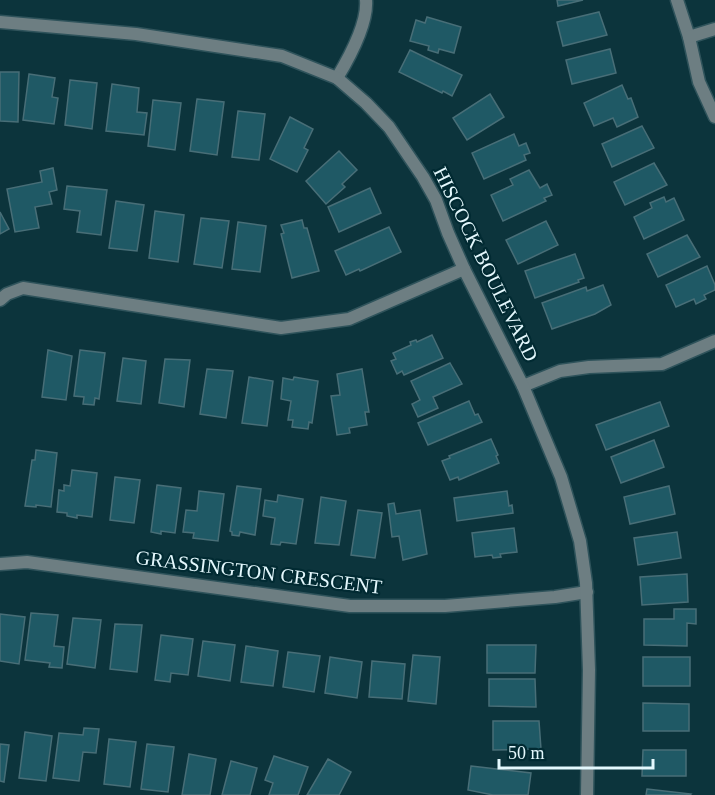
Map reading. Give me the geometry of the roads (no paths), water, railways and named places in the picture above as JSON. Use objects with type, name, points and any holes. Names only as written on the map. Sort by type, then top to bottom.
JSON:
[{"type":"street","points":[[337,78],[358,37],[367,7],[366,0]]},
{"type":"street","points":[[677,0],[689,37],[699,82],[715,117]]},
{"type":"street","name":"HISCOCK BOULEVARD","points":[[0,22],[136,34],[282,56],[337,78],[389,127],[436,200],[464,269],[523,386],[561,477],[580,541],[587,592],[589,670],[587,795]]},
{"type":"street","points":[[689,37],[715,29]]},
{"type":"street","points":[[0,300],[7,294],[23,288],[281,328],[349,319],[464,269]]},
{"type":"street","points":[[523,386],[560,371],[589,367],[662,364],[715,341]]},
{"type":"street","name":"GRASSINGTON CRESCENT","points":[[0,564],[27,562],[350,606],[446,606],[555,597],[587,592]]}]
